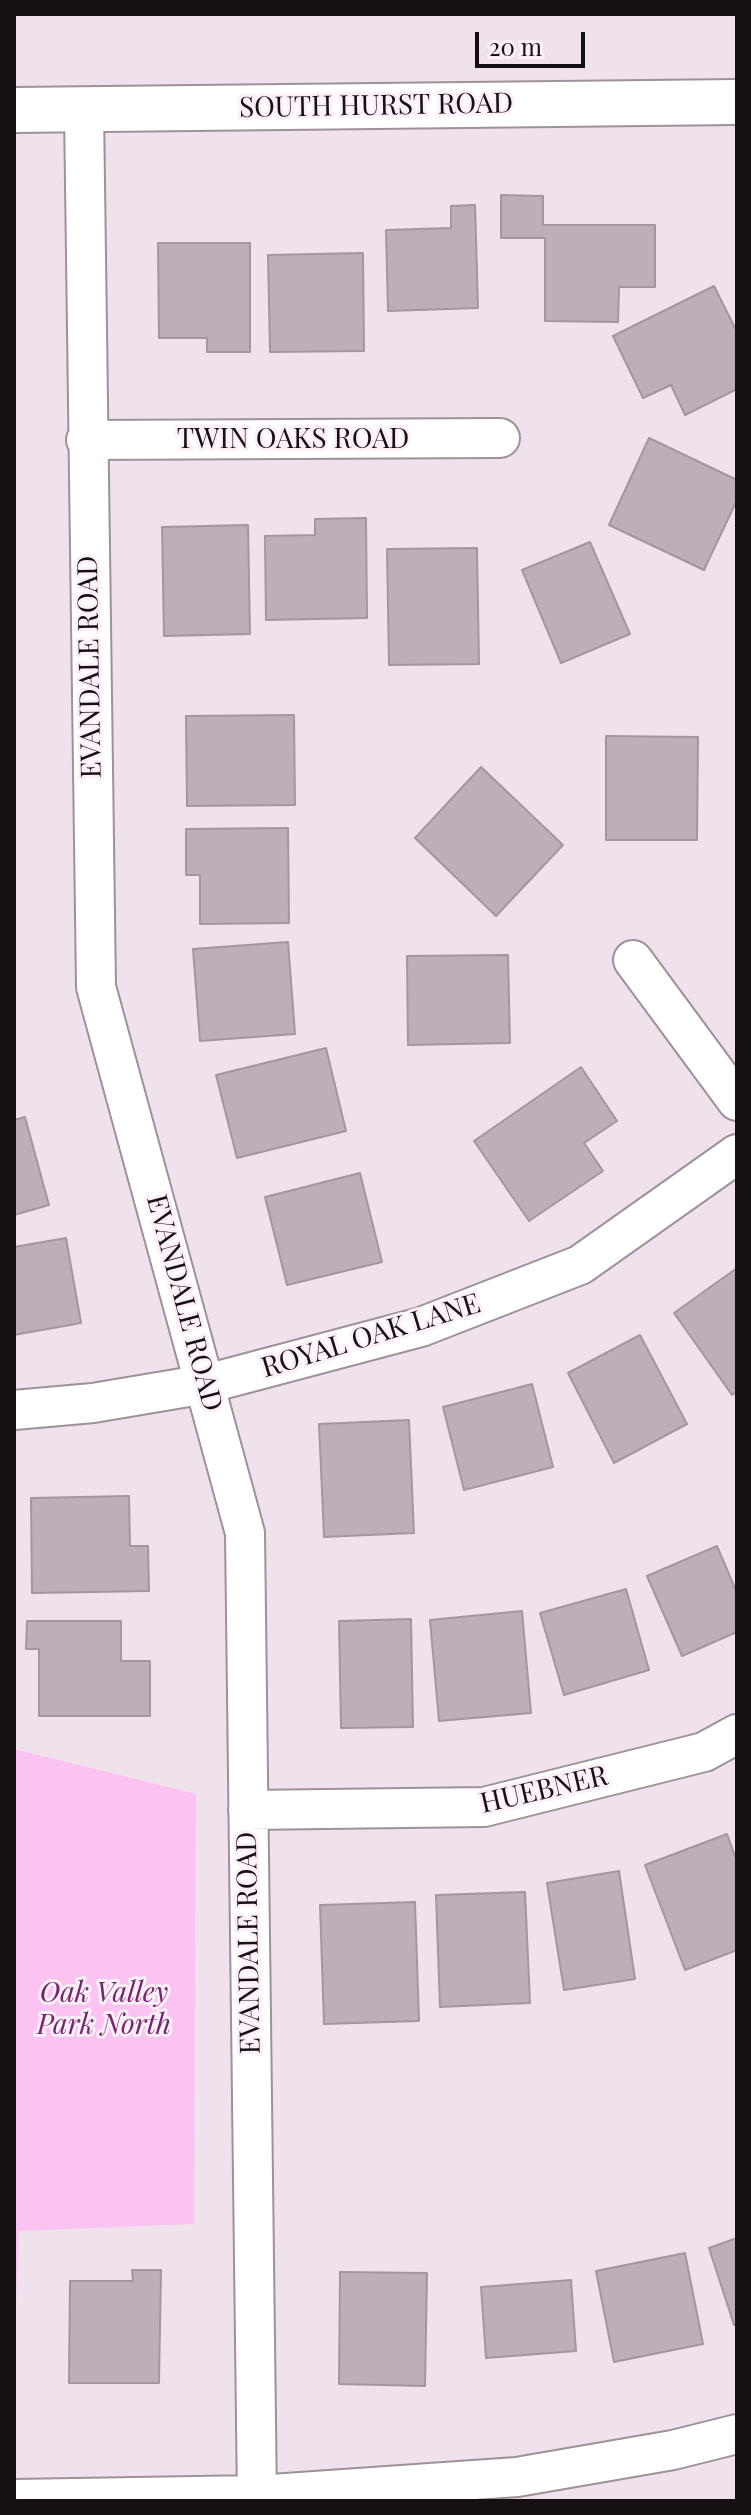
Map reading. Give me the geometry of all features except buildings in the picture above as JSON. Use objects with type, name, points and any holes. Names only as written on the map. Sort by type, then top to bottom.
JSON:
[{"type":"street","name":"SOUTH HURST ROAD","points":[[14,110],[737,102]]},
{"type":"street","name":"EVANDALE ROAD","points":[[84,110],[86,440],[96,987],[245,1533],[257,2498]]},
{"type":"street","name":"TWIN OAKS ROAD","points":[[86,440],[500,438]]},
{"type":"street","points":[[633,960],[737,1101]]},
{"type":"street","name":"ROYAL OAK LANE","points":[[14,1410],[93,1403],[206,1384],[421,1327],[580,1265],[737,1154]]},
{"type":"street","name":"HUEBNER","points":[[248,1810],[484,1807],[704,1752],[737,1734]]},
{"type":"street","points":[[14,2499],[257,2498],[517,2477],[673,2450],[737,2434]]},
{"type":"green space","name":"Oak Valley Park North","points":[[14,1749],[196,1794],[194,2224],[19,2231],[14,2354]]}]
